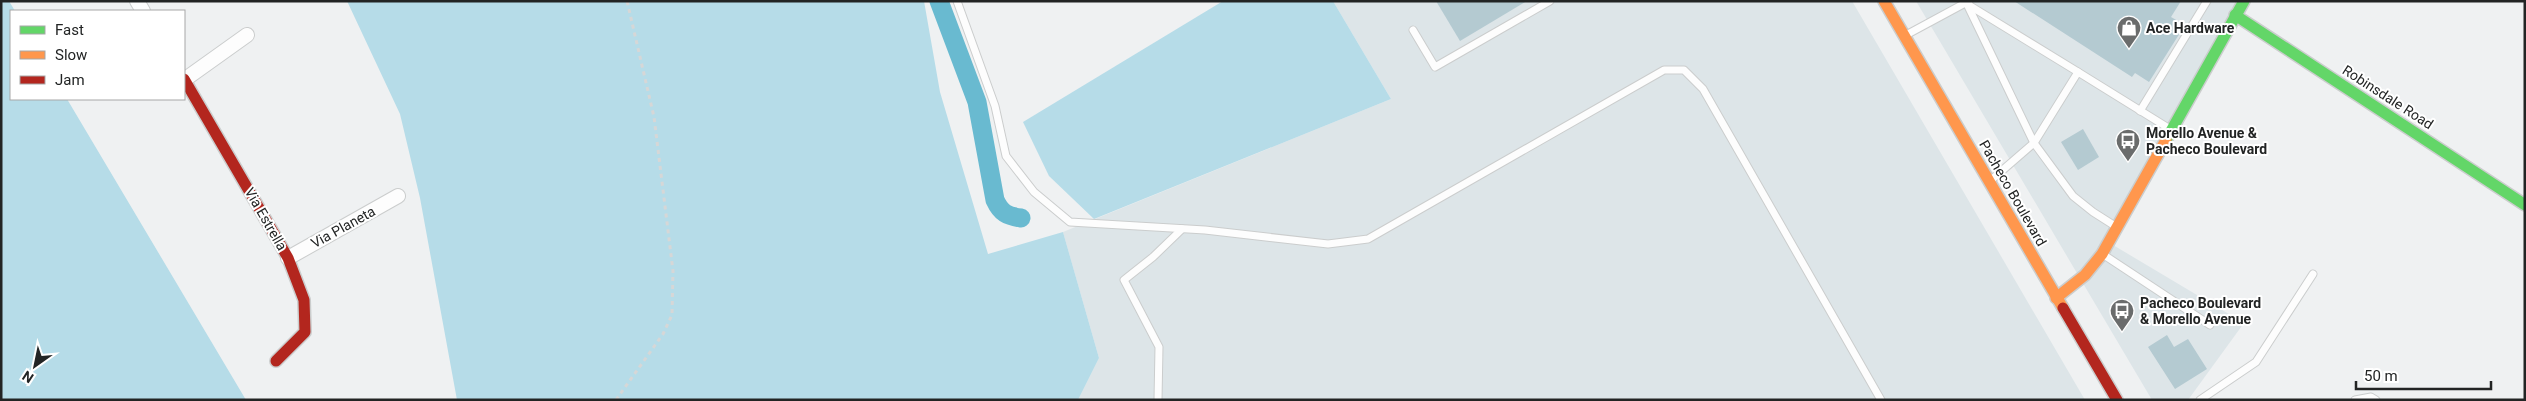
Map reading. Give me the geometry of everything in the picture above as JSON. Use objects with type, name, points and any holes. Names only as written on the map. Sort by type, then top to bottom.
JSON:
[{"type":"street","name":"Pacheco Boulevard","points":[[1884,1],[2117,400]]},
{"type":"street","points":[[2056,298],[2085,275],[2102,254],[2238,7]]},
{"type":"street","name":"Robinsdale Road","points":[[2238,7],[2525,204]]},
{"type":"street","points":[[185,78],[247,36]]},
{"type":"street","name":"Via Estrella","points":[[185,81],[288,258],[304,300],[305,332],[276,361]]},
{"type":"street","name":"Via Planeta","points":[[288,258],[398,196]]},
{"type":"lane","points":[[957,1],[995,106],[1006,156],[1034,192],[1070,222],[1182,229],[1328,244],[1368,239],[1664,70],[1684,70],[1703,89],[1881,400]]},
{"type":"lane","points":[[1413,30],[1435,67],[1550,1]]},
{"type":"lane","points":[[2140,111],[2207,1]]},
{"type":"lane","points":[[1904,36],[1968,2]]},
{"type":"lane","points":[[1968,2],[2170,130]]},
{"type":"lane","points":[[1968,2],[2034,143],[2073,196],[2092,212],[2117,227]]},
{"type":"lane","points":[[1990,181],[2034,143],[2078,72]]},
{"type":"lane","points":[[1158,400],[1159,347],[1124,280],[1153,258],[1182,229]]},
{"type":"lane","points":[[2102,254],[2210,325]]},
{"type":"lane","points":[[2200,400],[2256,362],[2313,274]]},
{"type":"lane","points":[[2355,400],[2371,397],[2376,400]]},
{"type":"path","points":[[616,400],[663,334],[672,315],[673,271],[654,117],[627,1]]},
{"type":"shaded area","points":[[1,1],[9,1],[14,10],[10,10],[10,100],[68,100],[246,400],[1,400]]},
{"type":"shaded area","points":[[347,1],[924,1],[940,92],[988,254],[1063,232],[1099,358],[1078,400],[457,400],[420,198],[400,114]]},
{"type":"shaded area","points":[[1223,1],[1333,1],[1391,99],[1094,219],[1049,176],[1023,122]]},
{"type":"shaded area","points":[[1333,1],[1852,1],[2085,400],[1078,400],[1099,358],[1063,232],[1391,99]]},
{"type":"shaded area","points":[[1916,1],[2244,1],[2108,242],[2244,323],[2188,400],[2152,400]]},
{"type":"building","points":[[1436,1],[1527,1],[1460,41]]},
{"type":"building","name":"Ace Hardware","points":[[2014,1],[2181,1],[2171,17],[2185,25],[2149,82],[2135,73],[2132,77]]},
{"type":"building","points":[[2083,129],[2099,157],[2078,170],[2061,142]]},
{"type":"building","points":[[2167,335],[2174,347],[2188,339],[2207,369],[2175,389],[2148,347]]},
{"type":"waterway","points":[[939,1],[977,102],[995,200],[1005,213],[1021,218]]},
{"type":"traffic: fast","points":[[2166,140],[2244,1]]},
{"type":"traffic: fast","points":[[2235,15],[2525,205]]},
{"type":"traffic: slow","points":[[1884,1],[2063,308]]},
{"type":"traffic: slow","points":[[2056,298],[2085,275],[2102,254],[2166,140]]},
{"type":"traffic: jam","points":[[185,81],[288,258],[304,300],[305,332],[276,361]]},
{"type":"traffic: jam","points":[[2063,308],[2117,400]]},
{"type":"place","name":"Ace Hardware","points":[[2129,49]]},
{"type":"place","name":"Morello Avenue & Pacheco Boulevard","points":[[2128,162]]},
{"type":"place","name":"Pacheco Boulevard & Morello Avenue","points":[[2122,332]]}]
